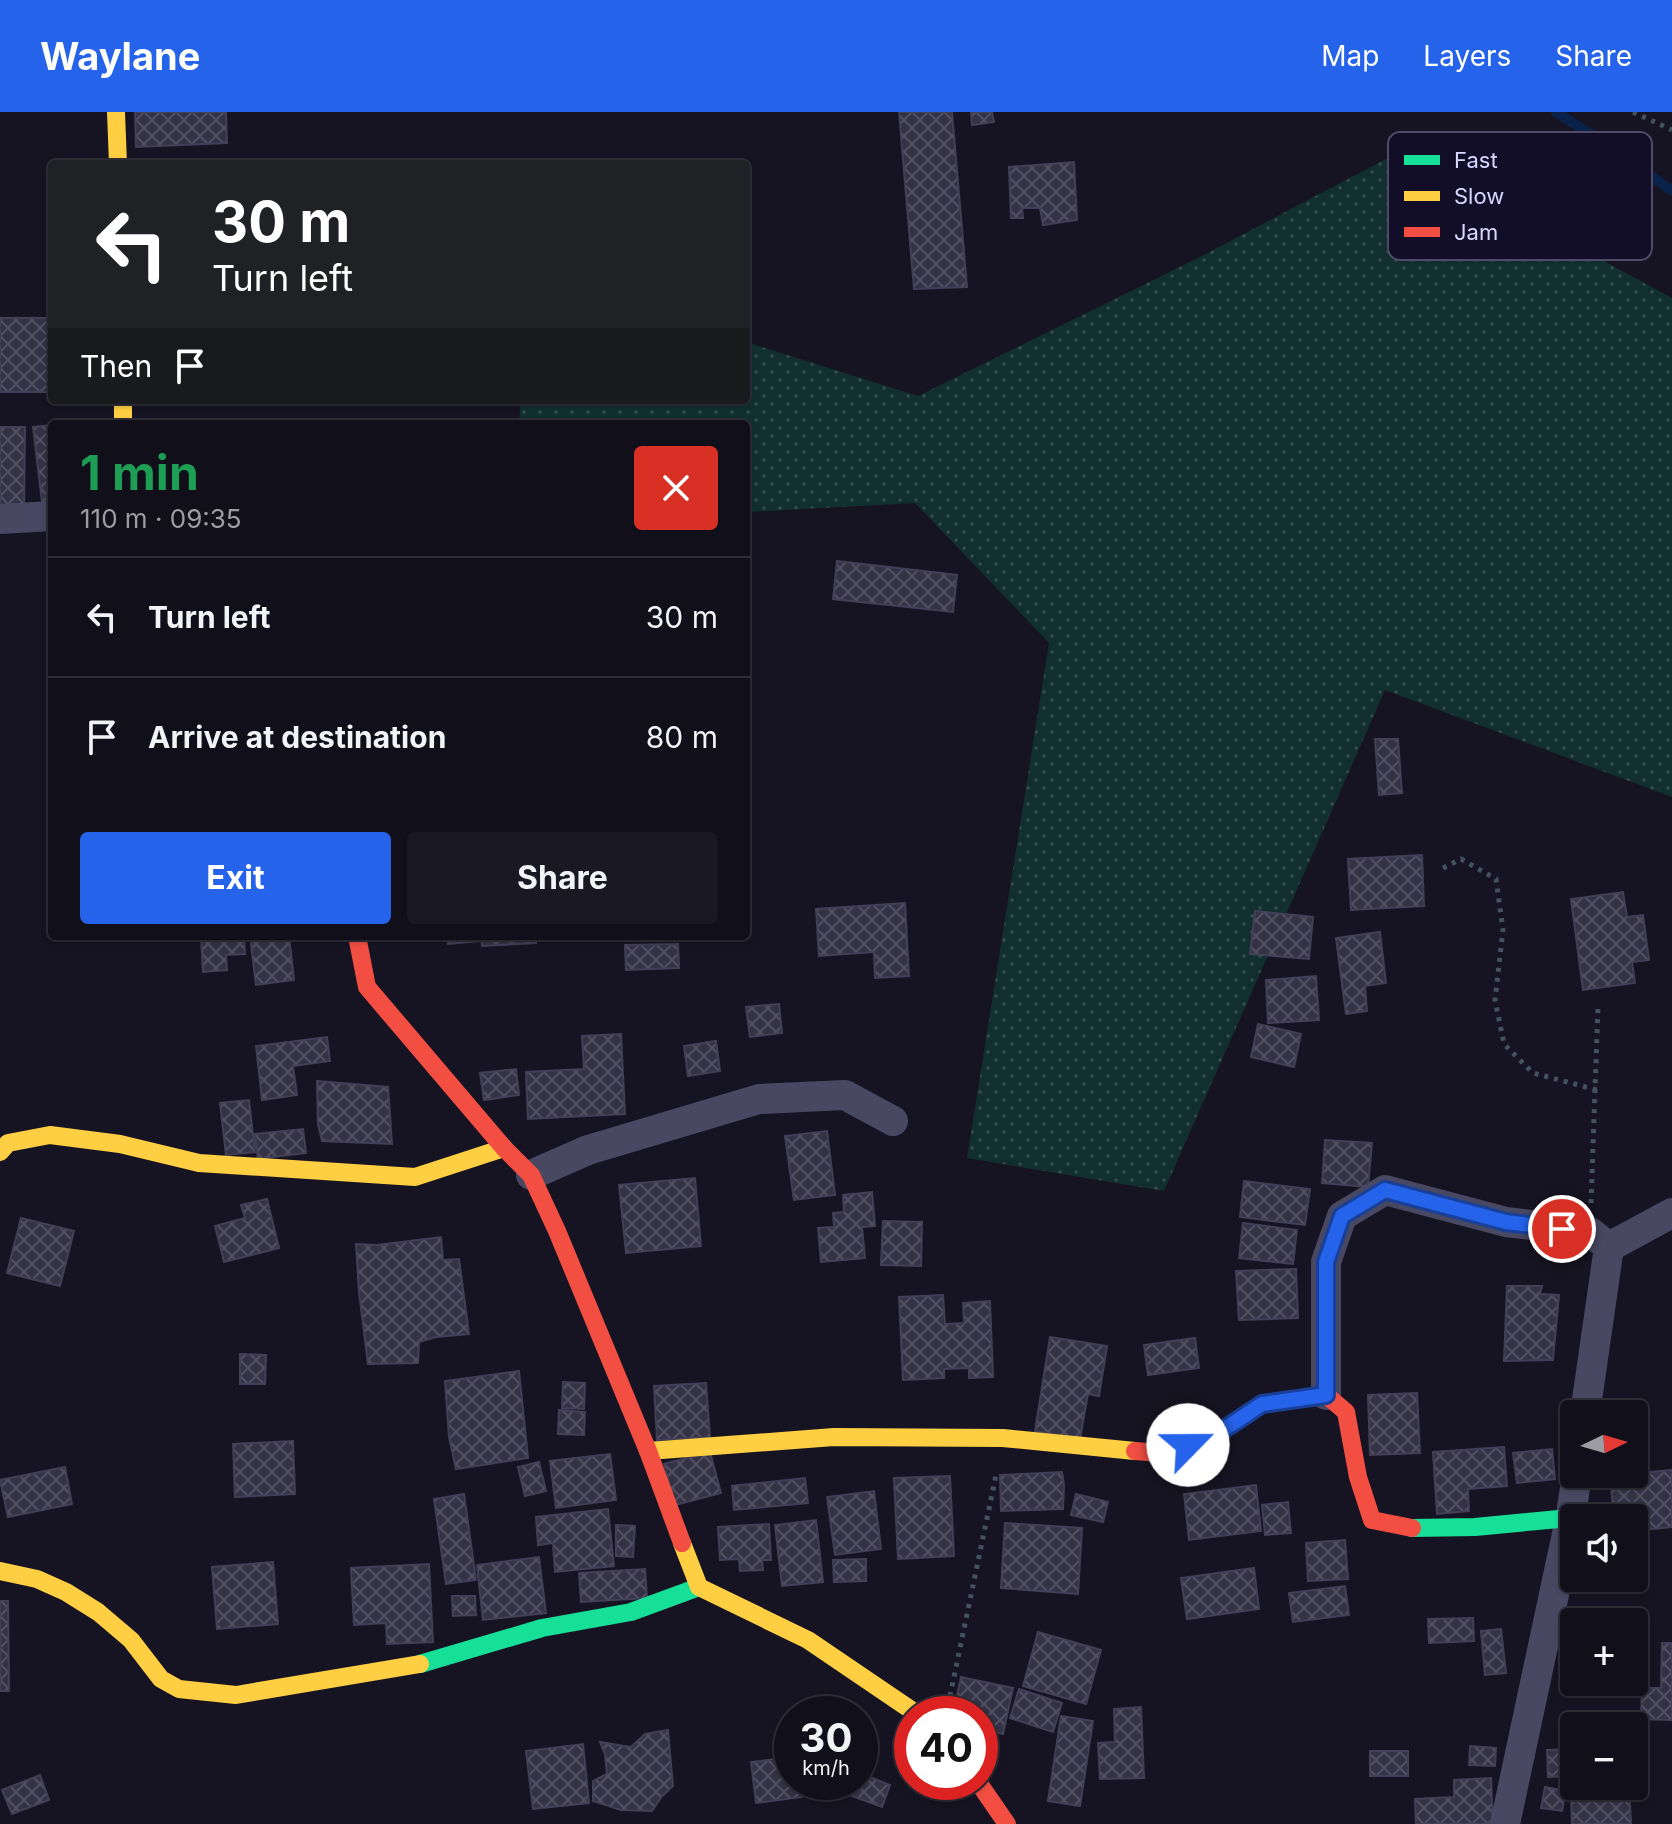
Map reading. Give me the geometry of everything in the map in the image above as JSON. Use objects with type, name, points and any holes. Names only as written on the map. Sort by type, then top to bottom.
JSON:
[{"type":"street","points":[[116,112],[118,160]]},
{"type":"street","points":[[0,519],[48,516]]},
{"type":"street","points":[[358,940],[367,987],[504,1148],[531,1175],[648,1451],[699,1587],[808,1640],[894,1698]]},
{"type":"street","points":[[531,1175],[588,1150],[759,1099],[845,1095],[893,1121]]},
{"type":"street","points":[[0,1152],[8,1143],[50,1135],[120,1144],[199,1163],[415,1177],[504,1148]]},
{"type":"street","points":[[1326,1395],[1326,1262],[1342,1216],[1385,1190],[1506,1222],[1600,1240],[1672,1213]]},
{"type":"street","points":[[1586,1400],[1600,1240]]},
{"type":"street","points":[[648,1451],[834,1437],[1003,1438],[1161,1453],[1214,1436],[1262,1404],[1326,1395],[1346,1412],[1358,1477],[1372,1520],[1409,1528],[1475,1527],[1560,1519]]},
{"type":"street","points":[[1505,1824],[1560,1566]]},
{"type":"street","points":[[0,1571],[37,1579],[98,1612],[131,1640],[161,1679],[179,1689],[236,1695],[425,1663],[542,1628],[631,1612],[699,1587]]},
{"type":"street","points":[[990,1800],[1007,1824]]},
{"type":"path","points":[[1633,112],[1672,130]]},
{"type":"path","points":[[1443,868],[1461,859],[1496,879],[1503,930],[1495,1000],[1504,1044],[1533,1073],[1597,1090]]},
{"type":"path","points":[[1598,1006],[1600,1240]]},
{"type":"path","points":[[950,1696],[1003,1438]]},
{"type":"green space","points":[[1388,158],[1388,260],[1602,260],[1672,298],[1672,797],[1385,690],[1164,1191],[967,1158],[1049,643],[915,503],[750,512],[750,420],[519,420],[521,404],[750,404],[750,343],[918,396],[1200,257]]},
{"type":"building","points":[[135,112],[226,112],[227,143],[136,147]]},
{"type":"building","points":[[899,112],[952,112],[967,287],[914,289]]},
{"type":"building","points":[[971,112],[992,112],[994,122],[972,125]]},
{"type":"building","points":[[1074,162],[1077,220],[1043,225],[1040,208],[1022,208],[1023,218],[1011,218],[1009,167]]},
{"type":"building","points":[[0,318],[48,318],[48,392],[0,392]]},
{"type":"building","points":[[48,425],[48,527],[45,527],[33,427]]},
{"type":"building","points":[[0,427],[25,427],[24,510],[0,510]]},
{"type":"building","points":[[837,561],[957,575],[953,612],[833,599]]},
{"type":"building","points":[[1375,739],[1398,739],[1402,793],[1379,795]]},
{"type":"building","points":[[1422,855],[1424,906],[1351,910],[1348,859]]},
{"type":"building","points":[[1623,892],[1627,917],[1643,915],[1649,960],[1632,962],[1635,983],[1583,990],[1571,899]]},
{"type":"building","points":[[905,903],[909,976],[875,978],[874,952],[819,956],[816,909]]},
{"type":"building","points":[[1255,911],[1313,917],[1309,959],[1250,954]]},
{"type":"building","points":[[1380,932],[1386,983],[1365,986],[1367,1011],[1346,1014],[1336,938]]},
{"type":"building","points":[[201,940],[244,940],[245,954],[226,955],[227,970],[203,972]]},
{"type":"building","points":[[250,940],[289,940],[294,980],[256,985]]},
{"type":"building","points":[[448,940],[480,941],[448,944]]},
{"type":"building","points":[[481,940],[536,940],[536,943],[482,946]]},
{"type":"building","points":[[678,944],[679,968],[626,970],[625,945]]},
{"type":"building","points":[[1316,976],[1319,1020],[1268,1023],[1266,980]]},
{"type":"building","points":[[779,1004],[782,1033],[750,1037],[746,1007]]},
{"type":"building","points":[[1258,1024],[1301,1034],[1294,1067],[1251,1057]]},
{"type":"building","points":[[621,1034],[625,1114],[528,1119],[526,1072],[584,1069],[582,1036]]},
{"type":"building","points":[[327,1037],[330,1061],[293,1066],[297,1095],[262,1100],[256,1046]]},
{"type":"building","points":[[716,1041],[720,1071],[688,1076],[684,1046]]},
{"type":"building","points":[[516,1069],[519,1095],[484,1100],[480,1073]]},
{"type":"building","points":[[317,1081],[388,1087],[392,1144],[322,1141],[318,1124]]},
{"type":"building","points":[[249,1100],[255,1152],[226,1155],[220,1103]]},
{"type":"building","points":[[303,1129],[306,1153],[258,1159],[255,1134]]},
{"type":"building","points":[[827,1131],[835,1195],[794,1200],[785,1136]]},
{"type":"building","points":[[1325,1140],[1372,1143],[1368,1187],[1322,1183]]},
{"type":"building","points":[[695,1178],[701,1246],[626,1253],[619,1185]]},
{"type":"building","points":[[1244,1181],[1310,1189],[1305,1225],[1240,1217]]},
{"type":"building","points":[[872,1192],[875,1226],[862,1227],[865,1258],[821,1262],[818,1228],[834,1227],[833,1213],[844,1212],[843,1195]]},
{"type":"building","points":[[267,1199],[279,1248],[224,1262],[215,1226],[245,1218],[241,1205]]},
{"type":"building","points":[[21,1218],[74,1231],[60,1286],[7,1273]]},
{"type":"building","points":[[883,1221],[922,1222],[921,1266],[881,1265]]},
{"type":"building","points":[[1243,1223],[1297,1230],[1293,1264],[1239,1258]]},
{"type":"building","points":[[441,1237],[443,1260],[459,1259],[469,1334],[419,1342],[418,1363],[368,1364],[356,1244],[377,1245]]},
{"type":"building","points":[[1296,1269],[1298,1318],[1239,1320],[1236,1271]]},
{"type":"building","points":[[1507,1286],[1542,1286],[1540,1294],[1559,1295],[1553,1360],[1504,1361]]},
{"type":"building","points":[[943,1295],[945,1324],[964,1323],[963,1303],[990,1301],[993,1377],[969,1378],[969,1368],[944,1369],[944,1378],[903,1380],[899,1297]]},
{"type":"building","points":[[1050,1337],[1107,1346],[1099,1396],[1088,1394],[1080,1439],[1035,1431]]},
{"type":"building","points":[[1195,1338],[1199,1368],[1148,1375],[1144,1345]]},
{"type":"building","points":[[240,1354],[266,1355],[265,1384],[240,1384]]},
{"type":"building","points":[[519,1371],[528,1458],[456,1469],[449,1437],[445,1381]]},
{"type":"building","points":[[563,1382],[585,1383],[584,1409],[562,1408]]},
{"type":"building","points":[[706,1383],[710,1437],[657,1440],[654,1386]]},
{"type":"building","points":[[1417,1393],[1420,1453],[1370,1455],[1368,1395]]},
{"type":"building","points":[[559,1410],[585,1412],[584,1435],[558,1434]]},
{"type":"building","points":[[293,1441],[295,1494],[235,1497],[233,1444]]},
{"type":"building","points":[[1504,1447],[1507,1486],[1468,1489],[1469,1511],[1437,1514],[1433,1452]]},
{"type":"building","points":[[1552,1449],[1555,1479],[1517,1483],[1513,1453]]},
{"type":"building","points":[[710,1452],[721,1493],[675,1505],[664,1464]]},
{"type":"building","points":[[610,1454],[616,1500],[556,1508],[550,1461]]},
{"type":"building","points":[[539,1462],[546,1491],[525,1496],[518,1467]]},
{"type":"building","points":[[65,1467],[72,1504],[8,1517],[0,1480]]},
{"type":"building","points":[[1672,1470],[1672,1527],[1648,1530],[1648,1504],[1613,1504],[1611,1488],[1648,1488],[1648,1472]]},
{"type":"building","points":[[1062,1472],[1063,1509],[1001,1511],[1000,1475]]},
{"type":"building","points":[[950,1476],[954,1556],[898,1559],[894,1478]]},
{"type":"building","points":[[805,1478],[808,1503],[734,1510],[732,1486]]},
{"type":"building","points":[[1256,1485],[1261,1531],[1189,1540],[1184,1494]]},
{"type":"building","points":[[874,1491],[881,1549],[835,1555],[827,1497]]},
{"type":"building","points":[[464,1494],[476,1580],[446,1584],[434,1499]]},
{"type":"building","points":[[1076,1494],[1108,1502],[1103,1522],[1071,1515]]},
{"type":"building","points":[[1288,1502],[1291,1533],[1265,1535],[1262,1505]]},
{"type":"building","points":[[608,1509],[614,1566],[555,1572],[553,1543],[538,1545],[536,1517]]},
{"type":"building","points":[[816,1520],[823,1582],[782,1586],[775,1525]]},
{"type":"building","points":[[1005,1523],[1082,1528],[1078,1594],[1001,1588]]},
{"type":"building","points":[[769,1524],[771,1560],[762,1560],[763,1570],[740,1571],[739,1559],[720,1560],[718,1527]]},
{"type":"building","points":[[616,1525],[635,1526],[633,1557],[616,1556]]},
{"type":"building","points":[[1345,1540],[1348,1579],[1308,1581],[1306,1543]]},
{"type":"building","points":[[539,1557],[546,1613],[483,1620],[477,1565]]},
{"type":"building","points":[[866,1559],[866,1581],[834,1582],[833,1560]]},
{"type":"building","points":[[273,1562],[278,1624],[217,1629],[212,1567]]},
{"type":"building","points":[[429,1564],[433,1642],[387,1644],[386,1623],[354,1625],[351,1568]]},
{"type":"building","points":[[1254,1568],[1259,1609],[1187,1619],[1181,1578]]},
{"type":"building","points":[[645,1569],[647,1598],[581,1602],[579,1573]]},
{"type":"building","points":[[1345,1586],[1349,1615],[1293,1622],[1289,1593]]},
{"type":"building","points":[[452,1596],[475,1596],[476,1615],[453,1616]]},
{"type":"building","points":[[0,1601],[8,1601],[9,1691],[0,1691]]},
{"type":"building","points":[[1473,1618],[1474,1641],[1429,1643],[1428,1619]]},
{"type":"building","points":[[1501,1629],[1506,1673],[1485,1675],[1481,1631]]},
{"type":"building","points":[[1038,1632],[1101,1650],[1086,1704],[1023,1686]]},
{"type":"building","points":[[1662,1643],[1672,1643],[1672,1720],[1648,1719],[1648,1712],[1641,1712],[1642,1696],[1648,1696],[1648,1688],[1661,1688]]},
{"type":"building","points":[[961,1677],[1013,1688],[1003,1734],[998,1733],[998,1696],[957,1696]]},
{"type":"building","points":[[1019,1689],[1062,1703],[1053,1732],[1010,1718]]},
{"type":"building","points":[[1141,1707],[1144,1778],[1100,1779],[1098,1743],[1115,1742],[1114,1709]]},
{"type":"building","points":[[1061,1716],[1093,1721],[1080,1806],[1048,1801]]},
{"type":"building","points":[[668,1730],[673,1786],[652,1811],[621,1810],[593,1801],[593,1781],[607,1774],[600,1742],[631,1747],[645,1734]]},
{"type":"building","points":[[583,1744],[589,1803],[533,1809],[526,1751]]},
{"type":"building","points":[[1470,1746],[1496,1748],[1495,1766],[1469,1765]]},
{"type":"building","points":[[1547,1750],[1560,1750],[1560,1776],[1548,1777]]},
{"type":"building","points":[[1370,1751],[1408,1751],[1408,1776],[1370,1776]]},
{"type":"building","points":[[774,1759],[774,1800],[779,1800],[756,1803],[751,1762]]},
{"type":"building","points":[[40,1775],[49,1800],[12,1814],[2,1790]]},
{"type":"building","points":[[1491,1778],[1493,1824],[1416,1824],[1415,1799],[1454,1797],[1454,1780]]},
{"type":"building","points":[[878,1780],[890,1785],[882,1807],[863,1800],[878,1800]]},
{"type":"building","points":[[1545,1787],[1560,1790],[1560,1800],[1564,1800],[1562,1811],[1541,1808]]},
{"type":"building","points":[[1571,1800],[1630,1800],[1631,1824],[1572,1824]]},
{"type":"waterway","points":[[1556,112],[1587,132]]},
{"type":"waterway","points":[[1652,177],[1672,191]]},
{"type":"traffic: fast","points":[[1412,1528],[1475,1527],[1560,1519]]},
{"type":"traffic: fast","points":[[420,1664],[542,1628],[631,1612],[699,1587]]},
{"type":"traffic: slow","points":[[116,112],[118,160]]},
{"type":"traffic: slow","points":[[123,404],[123,420]]},
{"type":"traffic: slow","points":[[0,1152],[8,1143],[50,1135],[120,1144],[199,1163],[415,1177],[504,1148]]},
{"type":"traffic: slow","points":[[648,1451],[834,1437],[1003,1438],[1135,1451]]},
{"type":"traffic: slow","points":[[682,1543],[699,1587],[808,1640],[894,1698]]},
{"type":"traffic: slow","points":[[0,1571],[37,1579],[98,1612],[131,1640],[161,1679],[179,1689],[236,1695],[420,1664]]},
{"type":"traffic: jam","points":[[358,940],[367,987],[504,1148],[531,1175],[648,1451],[682,1543]]},
{"type":"traffic: jam","points":[[1135,1451],[1161,1453],[1214,1436],[1262,1404],[1326,1395],[1346,1412],[1358,1477],[1372,1520],[1412,1528]]},
{"type":"traffic: jam","points":[[990,1800],[1007,1824]]},
{"type":"route","points":[[1188,1445],[1214,1436],[1262,1404],[1326,1395],[1326,1262],[1342,1216],[1385,1190],[1506,1222],[1562,1229]]}]
